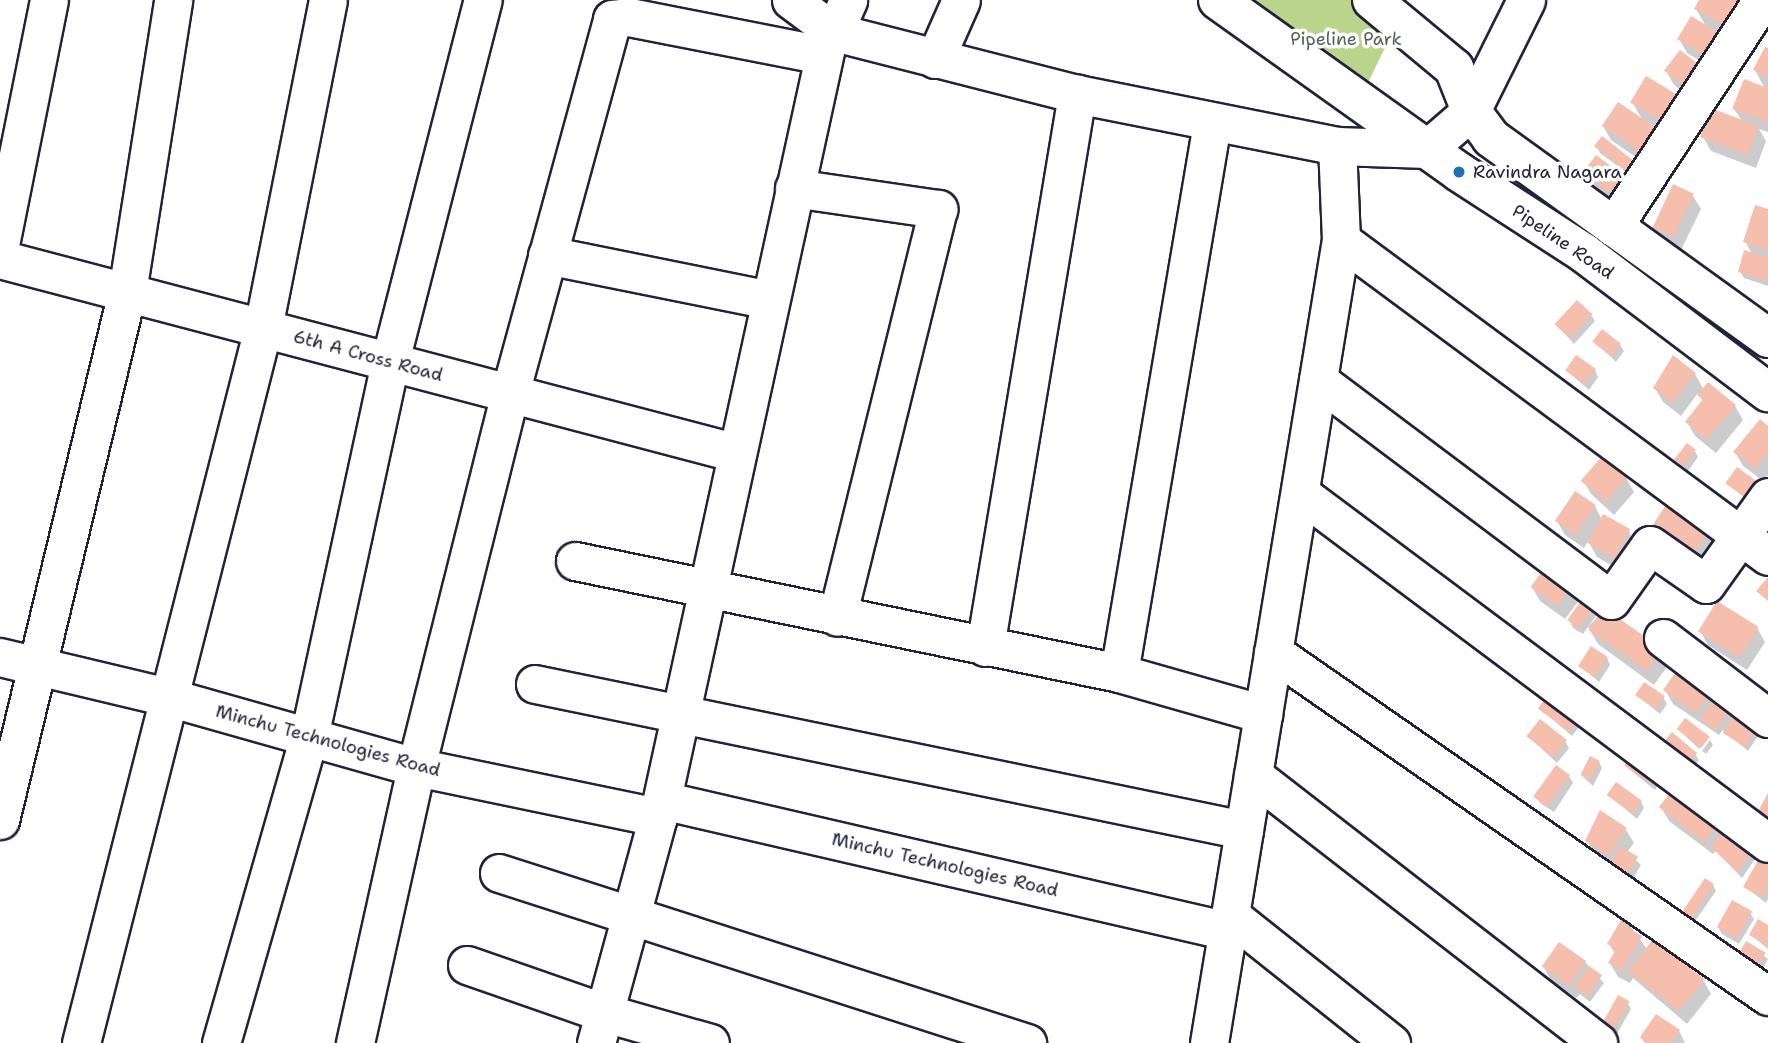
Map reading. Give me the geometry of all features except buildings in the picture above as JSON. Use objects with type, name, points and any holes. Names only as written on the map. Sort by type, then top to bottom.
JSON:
[{"type":"main road","name":"Pipeline Road","points":[[1218,0],[1427,149],[1584,253],[1768,392]]},
{"type":"main road","points":[[1381,3],[1454,68],[1471,111],[1491,138],[1613,227],[1698,284],[1768,338]]},
{"type":"street","points":[[0,244],[49,0]]},
{"type":"street","points":[[0,820],[39,668],[127,292],[173,0]]},
{"type":"street","points":[[81,1043],[263,328],[328,0]]},
{"type":"street","points":[[221,1043],[309,737],[390,361],[484,0]]},
{"type":"street","points":[[791,0],[835,29]]},
{"type":"street","points":[[935,59],[961,0]]},
{"type":"street","points":[[355,1043],[416,767],[510,393],[611,19],[629,17],[835,29],[935,59],[1077,94],[1212,123],[1337,146],[1427,149],[1471,111],[1525,0]]},
{"type":"street","points":[[1613,227],[1762,0]]},
{"type":"street","points":[[601,1028],[634,916],[660,808],[794,188],[835,29]]},
{"type":"street","points":[[985,647],[1077,94]]},
{"type":"street","points":[[1119,673],[1212,123]]},
{"type":"street","points":[[1209,1043],[1341,240],[1337,146]]},
{"type":"street","points":[[794,188],[937,209],[837,617]]},
{"type":"street","points":[[1341,240],[1754,545]]},
{"type":"street","points":[[547,255],[770,300]]},
{"type":"street","name":"6th A Cross Road","points":[[0,259],[737,453]]},
{"type":"street","points":[[1318,380],[1611,600],[1650,545],[1706,584],[1754,545],[1768,497]]},
{"type":"street","points":[[1300,494],[1768,843]]},
{"type":"street","points":[[575,561],[708,586],[837,617],[1119,673],[1263,714]]},
{"type":"street","points":[[1663,638],[1768,718]]},
{"type":"street","points":[[1273,652],[1768,996]]},
{"type":"street","name":"Minchu Technologies Road","points":[[0,657],[168,697],[416,767],[660,808],[1229,923]]},
{"type":"street","points":[[535,684],[1244,830]]},
{"type":"street","points":[[1254,775],[1598,1043]]},
{"type":"street","points":[[499,873],[1027,1043]]},
{"type":"street","points":[[1229,923],[1391,1043]]},
{"type":"street","points":[[467,965],[601,1028],[710,1043]]},
{"type":"green space","name":"Pipeline Park","points":[[1228,0],[1358,0],[1395,27],[1361,97]]},
{"type":"place","name":"Ravindra Nagara","points":[[1459,172]]}]
